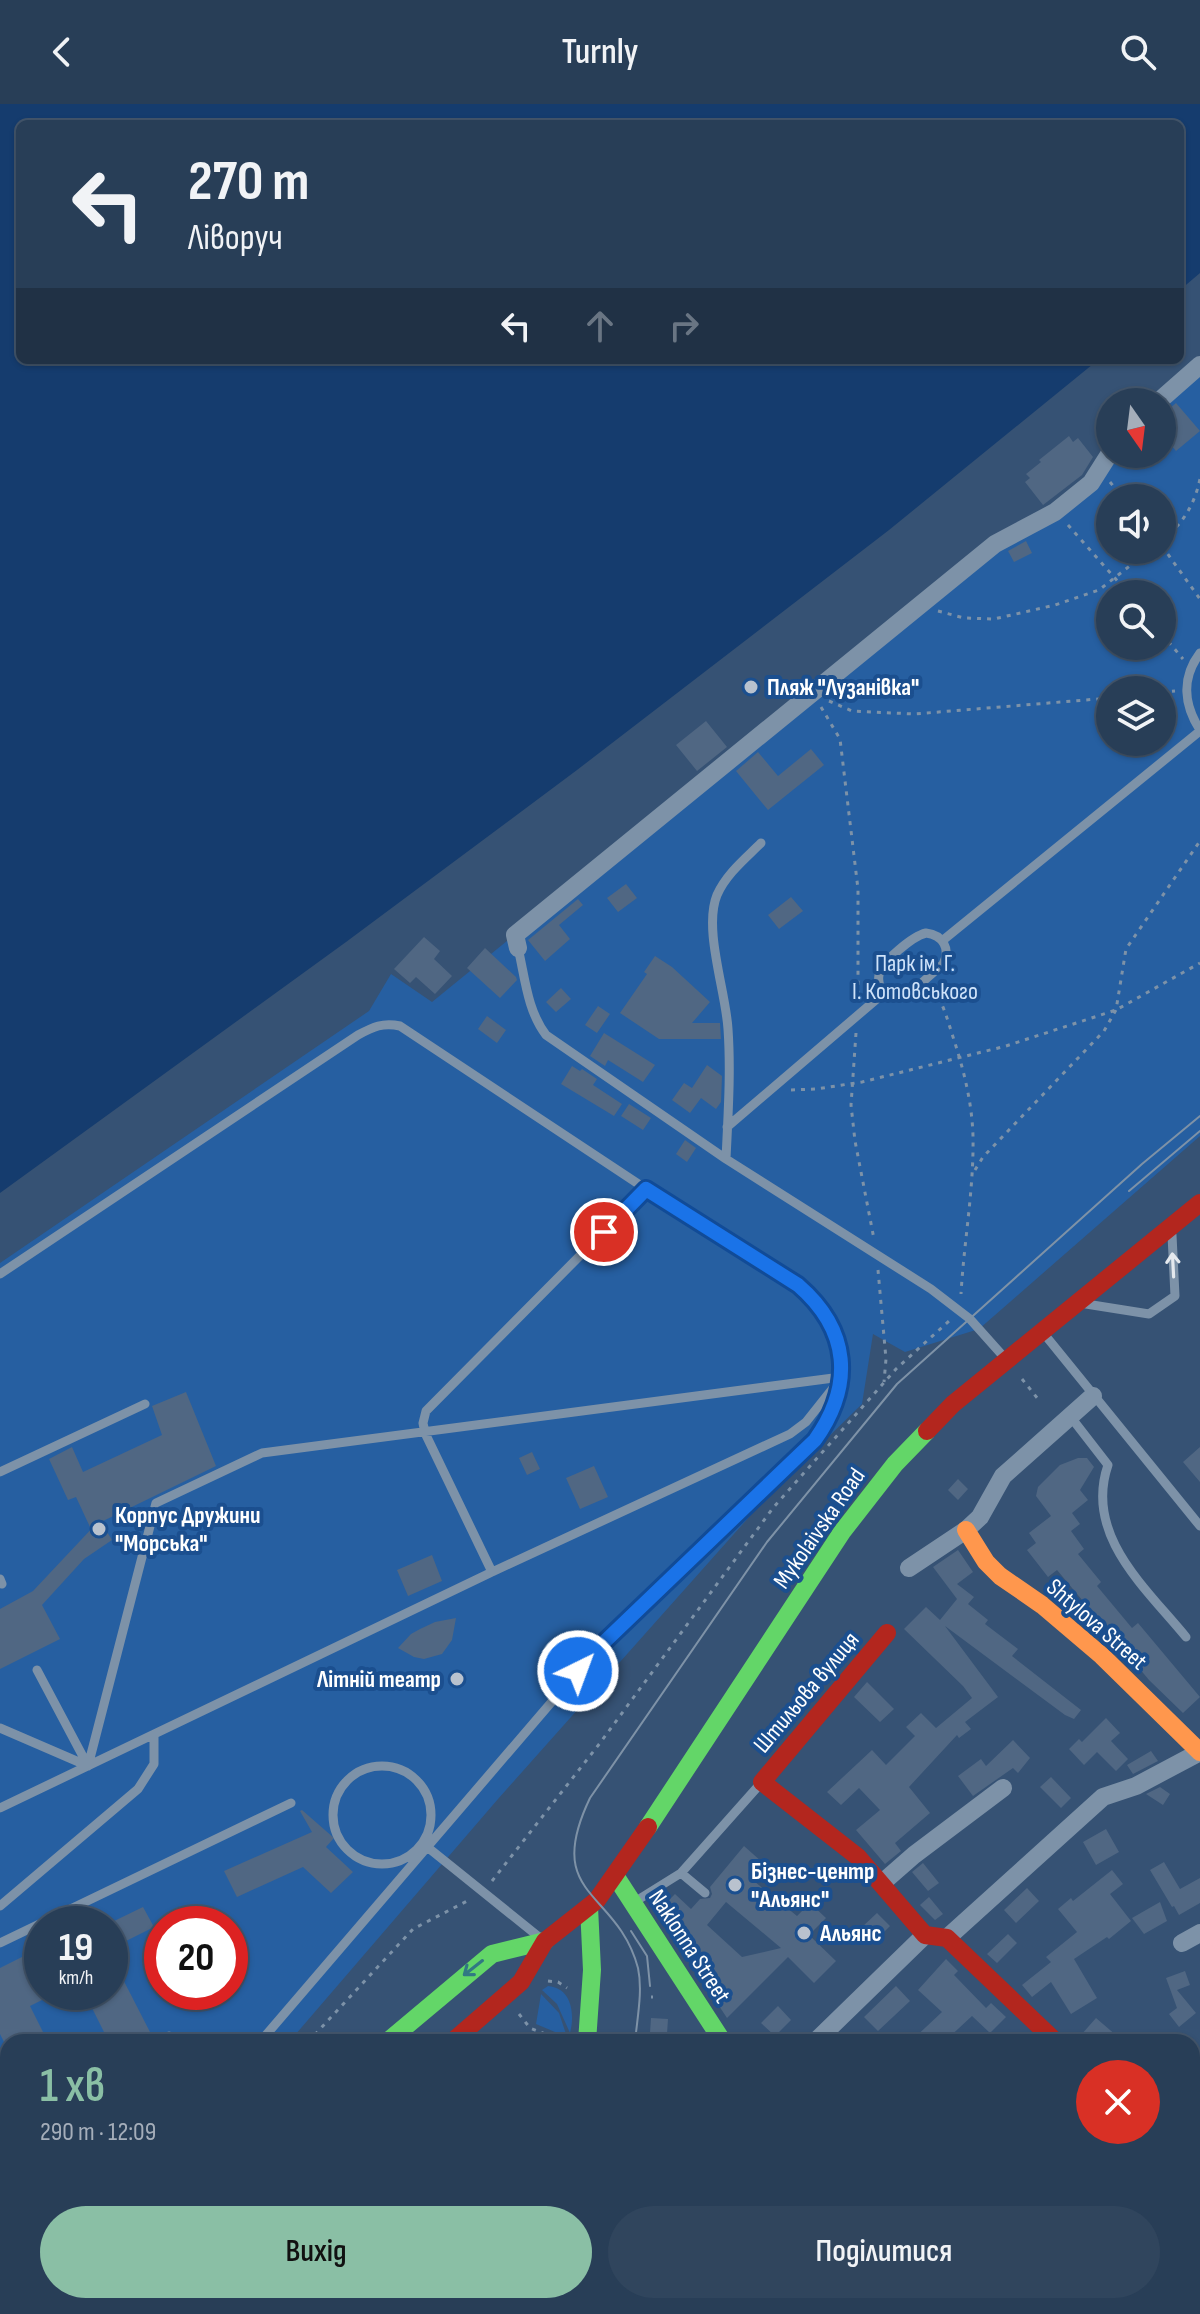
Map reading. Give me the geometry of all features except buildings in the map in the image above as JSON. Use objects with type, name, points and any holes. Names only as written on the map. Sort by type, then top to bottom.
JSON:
[{"type":"main road","name":"Mykolaivska Road","points":[[545,1941],[589,1907],[616,1877],[842,1532],[895,1464],[953,1404],[1198,1206]]},
{"type":"main road","name":"Shtylova Street","points":[[966,1530],[986,1562],[1000,1576],[1042,1605],[1102,1656],[1200,1752]]},
{"type":"main road","name":"Штильова вулиця","points":[[762,1782],[887,1633]]},
{"type":"main road","points":[[762,1782],[858,1857],[925,1935],[947,1938],[1048,2034]]},
{"type":"main road","name":"Naklonna Street","points":[[616,1877],[718,2034]]},
{"type":"main road","points":[[588,2034],[592,1970],[589,1907]]},
{"type":"main road","points":[[397,2034],[492,1954],[545,1941]]},
{"type":"main road","points":[[461,2034],[521,1982],[545,1941]]},
{"type":"street","points":[[1174,388],[1200,365]]},
{"type":"street","points":[[518,948],[515,935],[995,544],[1055,512],[1091,483],[1100,468]]},
{"type":"street","points":[[909,1568],[980,1517],[1003,1476],[1093,1396]]},
{"type":"street","points":[[947,1938],[1103,1797],[1136,1786],[1200,1752]]},
{"type":"street","points":[[882,1883],[1003,1788]]},
{"type":"street","points":[[1182,1943],[1200,1933]]},
{"type":"street","points":[[823,2034],[925,1935]]},
{"type":"lane","points":[[942,941],[1200,731],[1186,701],[1186,684],[1190,668],[1200,653]]},
{"type":"lane","points":[[726,1159],[730,1075],[728,1026],[718,972],[713,916],[717,895],[735,869],[761,843]]},
{"type":"lane","points":[[932,934],[946,946],[946,958],[926,980],[897,998],[885,992],[879,979],[882,966],[887,961],[919,935],[932,934]]},
{"type":"lane","points":[[518,948],[530,1001],[546,1035],[726,1159],[931,1289],[960,1311],[1007,1361]]},
{"type":"lane","points":[[727,1127],[885,992]]},
{"type":"lane","points":[[0,1274],[358,1035],[383,1024],[400,1026],[646,1189],[798,1285],[814,1299],[837,1338],[841,1377],[825,1426],[815,1440],[597,1649],[267,2034]]},
{"type":"lane","points":[[492,1572],[425,1433],[423,1423],[426,1411],[646,1189]]},
{"type":"lane","points":[[1078,1303],[1149,1314],[1175,1296],[1171,1226]]},
{"type":"lane","points":[[1043,1332],[1200,1526]]},
{"type":"lane","points":[[88,1766],[156,1503],[262,1453],[841,1377]]},
{"type":"lane","points":[[0,1808],[492,1572],[790,1434],[806,1422],[841,1377]]},
{"type":"lane","points":[[0,1472],[145,1404]]},
{"type":"lane","points":[[1070,1416],[1108,1465],[1101,1493],[1102,1507],[1121,1558],[1186,1637]]},
{"type":"lane","points":[[37,1670],[88,1766]]},
{"type":"lane","points":[[0,1728],[88,1766]]},
{"type":"lane","points":[[0,1906],[138,1789],[154,1764],[154,1735]]},
{"type":"lane","points":[[375,1766],[391,1767],[413,1777],[428,1796],[431,1812],[425,1846],[397,1862],[381,1864],[365,1861],[351,1853],[335,1827],[333,1811],[337,1795],[346,1782],[359,1772],[375,1766]]},
{"type":"lane","points":[[633,1903],[681,1873],[762,1782]]},
{"type":"lane","points":[[0,1943],[291,1803]]},
{"type":"lane","points":[[425,1846],[545,1941]]},
{"type":"lane","points":[[681,1873],[705,1893]]},
{"type":"path","points":[[1176,529],[1195,502],[1200,479]]},
{"type":"path","points":[[1055,512],[1117,580]]},
{"type":"path","points":[[919,605],[964,618],[994,619],[1099,590],[1132,564]]},
{"type":"path","points":[[1176,564],[1200,599]]},
{"type":"path","points":[[1176,651],[1190,668]]},
{"type":"path","points":[[813,694],[852,711],[914,714],[1096,699]]},
{"type":"path","points":[[813,694],[840,739],[858,889],[858,1015],[852,1084],[855,1141],[876,1254],[884,1318],[884,1382]]},
{"type":"path","points":[[973,1174],[983,1157],[1104,1031],[1116,1010],[1126,949],[1200,841]]},
{"type":"path","points":[[769,1090],[852,1084],[960,1060],[1116,1010],[1200,963]]},
{"type":"path","points":[[315,2034],[413,1929],[483,1892],[600,1743],[773,1508],[884,1382],[960,1311],[973,1174],[973,1132],[960,1060],[943,1007],[926,980]]},
{"type":"path","points":[[1007,1361],[1038,1399]]},
{"type":"path","points":[[539,1984],[558,1982],[571,1995]]},
{"type":"path","points":[[514,2009],[530,2028],[545,2034]]},
{"type":"green space","name":"Парк ім. Г. І. Котовського","points":[[1200,365],[1200,1136],[979,1329],[905,1352],[873,1334],[862,1404],[766,1498],[498,1799],[296,2034],[0,2034],[0,1263],[369,1011],[391,974],[432,1002],[919,605],[1055,512],[1097,468],[1176,468],[1176,388]]},
{"type":"green space","points":[[548,1986],[562,1992],[570,2003],[570,2033],[557,2004],[542,1990]]},
{"type":"green space","points":[[541,1994],[559,2013],[566,2034],[560,2034],[536,2024]]},
{"type":"shaded area","points":[[0,104],[1200,104],[1200,273],[1184,287],[1184,120],[16,120],[16,364],[1093,364],[889,530],[577,770],[0,1193]]},
{"type":"tram line","points":[[636,2034],[640,1995],[638,1968],[628,1942],[588,1891],[579,1875],[574,1856],[577,1831],[590,1798],[767,1542],[897,1384],[1142,1164],[1200,1116]]},
{"type":"tram line","points":[[1129,1191],[1200,1131]]},
{"type":"tram line","points":[[631,1931],[647,1956],[650,1986]]},
{"type":"traffic: fast","points":[[648,1827],[842,1532],[895,1464],[927,1431]]},
{"type":"traffic: fast","points":[[616,1877],[718,2034]]},
{"type":"traffic: fast","points":[[588,2034],[592,1970],[589,1907]]},
{"type":"traffic: fast","points":[[397,2034],[492,1954],[545,1941]]},
{"type":"traffic: slow","points":[[966,1530],[986,1562],[1000,1576],[1042,1605],[1102,1656],[1200,1752]]},
{"type":"traffic: jam","points":[[927,1431],[953,1404],[1200,1203]]},
{"type":"traffic: jam","points":[[887,1633],[762,1782],[858,1857],[925,1935],[947,1938],[1048,2034]]},
{"type":"traffic: jam","points":[[461,2034],[521,1982],[545,1941],[597,1900],[648,1827]]},
{"type":"place","name":"Пляж \"Лузанівка\"","points":[[751,687]]},
{"type":"place","name":"Корпус Дружини \"Морська\"","points":[[99,1529]]},
{"type":"place","name":"Літній театр","points":[[457,1679]]},
{"type":"place","name":"Бізнес-центр \"Альянс\"","points":[[735,1885]]},
{"type":"place","name":"Альянс","points":[[804,1933]]},
{"type":"route","points":[[578,1671],[597,1649],[815,1440],[825,1426],[841,1377],[837,1338],[814,1299],[798,1285],[646,1189],[604,1232]]}]
